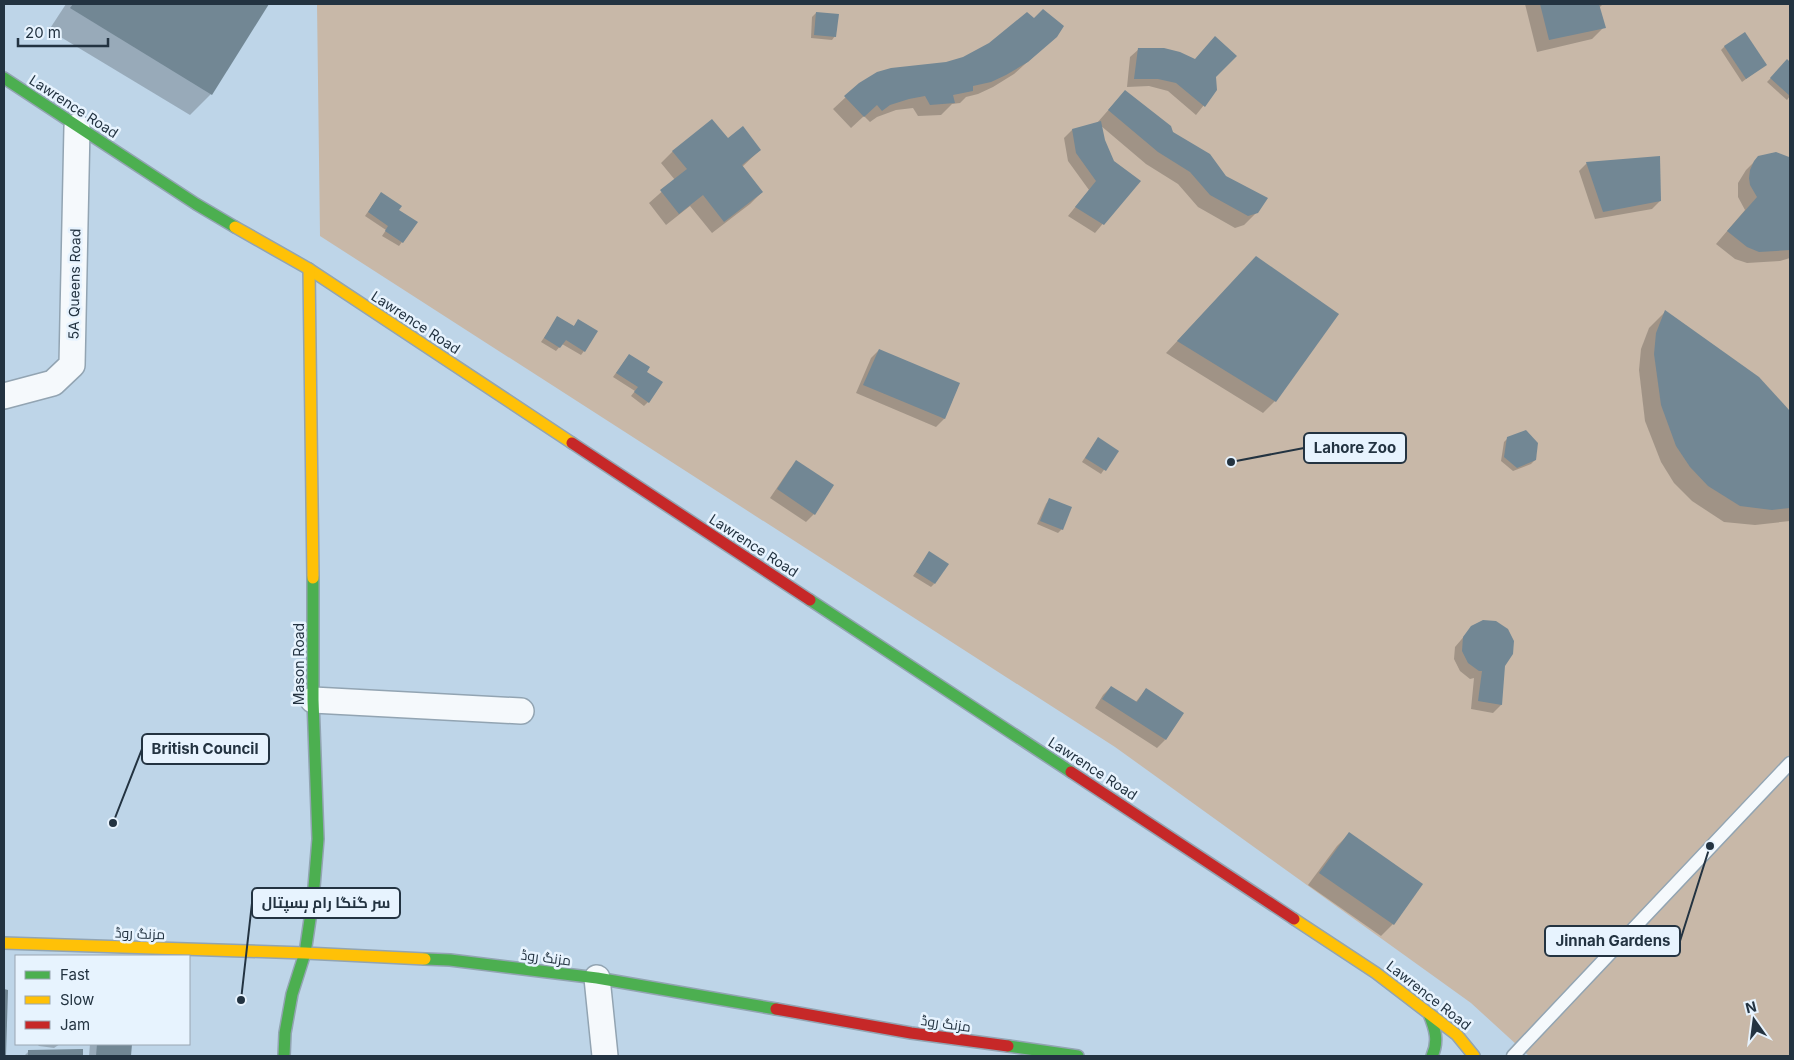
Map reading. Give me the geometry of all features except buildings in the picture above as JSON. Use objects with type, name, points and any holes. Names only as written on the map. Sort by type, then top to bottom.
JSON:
[{"type":"main road","name":"Lawrence Road","points":[[4,78],[196,204],[309,269],[1376,973],[1457,1035],[1474,1056]]},
{"type":"main road","name":"Mason Road","points":[[284,1056],[285,1033],[292,994],[305,953],[313,899],[318,839],[313,700],[313,501],[309,269]]},
{"type":"main road","name":"مزنگ روڈ","points":[[4,943],[450,960],[597,978],[911,1033],[1078,1056]]},
{"type":"main road","points":[[1429,1014],[1435,1028],[1437,1040],[1432,1056]]},
{"type":"street","name":"5A Queens Road","points":[[4,396],[53,383],[72,365],[77,127]]},
{"type":"street","points":[[313,700],[521,710]]},
{"type":"street","points":[[597,978],[605,1056]]},
{"type":"lane","points":[[1513,1056],[1790,763]]},
{"type":"shaded area","points":[[317,4],[1790,4],[1790,1056],[1529,1056],[1471,1003],[1115,747],[320,236]]},
{"type":"traffic: fast","points":[[4,78],[196,204],[235,227]]},
{"type":"traffic: fast","points":[[284,1056],[285,1033],[292,994],[305,953],[313,899],[318,839],[313,700],[313,578]]},
{"type":"traffic: fast","points":[[810,600],[1071,772]]},
{"type":"traffic: fast","points":[[425,959],[450,960],[597,978],[776,1009]]},
{"type":"traffic: fast","points":[[1429,1014],[1435,1035],[1432,1056]]},
{"type":"traffic: fast","points":[[1008,1046],[1078,1056]]},
{"type":"traffic: slow","points":[[235,227],[309,269],[572,443]]},
{"type":"traffic: slow","points":[[309,269],[313,578]]},
{"type":"traffic: slow","points":[[1294,919],[1376,973],[1457,1035],[1474,1056]]},
{"type":"traffic: slow","points":[[4,943],[425,959]]},
{"type":"traffic: jam","points":[[572,443],[810,600]]},
{"type":"traffic: jam","points":[[1071,772],[1294,919]]},
{"type":"traffic: jam","points":[[776,1009],[911,1033],[1008,1046]]},
{"type":"place","name":"Lahore Zoo","points":[[1231,462]]},
{"type":"place","name":"British Council","points":[[113,823]]},
{"type":"place","name":"Jinnah Gardens","points":[[1710,846]]},
{"type":"place","name":"سر گنگا رام ہسپتال","points":[[241,1000]]}]
